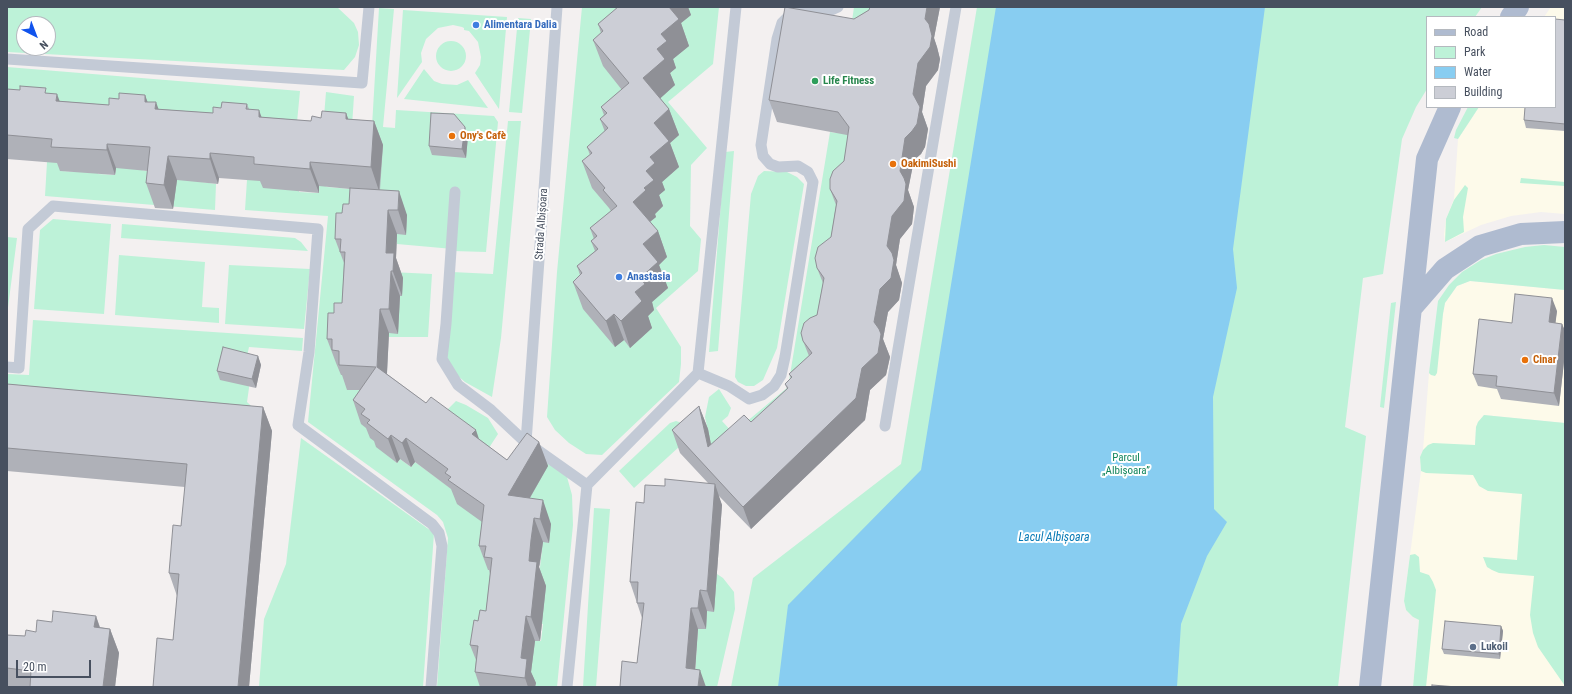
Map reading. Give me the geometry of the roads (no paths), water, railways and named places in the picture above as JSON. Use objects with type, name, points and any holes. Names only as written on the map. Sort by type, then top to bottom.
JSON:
[{"type":"main road","points":[[1512,16],[1518,7]]},
{"type":"main road","points":[[1370,687],[1427,159],[1450,108]]},
{"type":"main road","points":[[1412,307],[1445,270],[1480,246],[1521,234],[1565,232]]},
{"type":"lane","points":[[7,59],[362,83],[369,7]]},
{"type":"lane","name":"Strada Albișoara","points":[[526,442],[557,7]]},
{"type":"lane","points":[[567,687],[587,485],[698,374],[736,7]]},
{"type":"lane","points":[[698,374],[729,386],[749,399],[762,395],[774,386],[781,375],[814,182],[808,172],[798,166],[778,167],[770,164],[763,156],[761,145],[777,39],[782,23],[791,14],[798,10],[829,11],[838,7]]},
{"type":"lane","points":[[885,426],[956,7]]},
{"type":"lane","points":[[455,192],[446,324],[442,359],[458,385],[491,410],[522,440],[587,485]]},
{"type":"lane","points":[[7,367],[19,368],[28,228],[53,206],[318,229],[309,352],[298,425],[432,524],[439,533],[442,546],[431,687]]},
{"type":"water","name":"Lacul Albișoara","points":[[996,7],[1265,7],[1233,249],[1237,288],[1213,397],[1214,509],[1227,522],[1207,556],[1181,624],[1177,687],[778,687],[788,605],[921,470]]},
{"type":"place","name":"Alimentara Dalia","points":[[476,25]]},
{"type":"place","name":"Life Fitness","points":[[815,81]]},
{"type":"place","name":"Ony's Cafè","points":[[452,136]]},
{"type":"place","name":"OakimiSushi","points":[[893,164]]},
{"type":"place","name":"Anastasia","points":[[619,277]]},
{"type":"place","name":"Cinar","points":[[1525,360]]},
{"type":"place","name":"Lukoil","points":[[1473,647]]},
{"type":"park label","name":"Parcul „Albișoara”","points":[[1126,464]]}]
